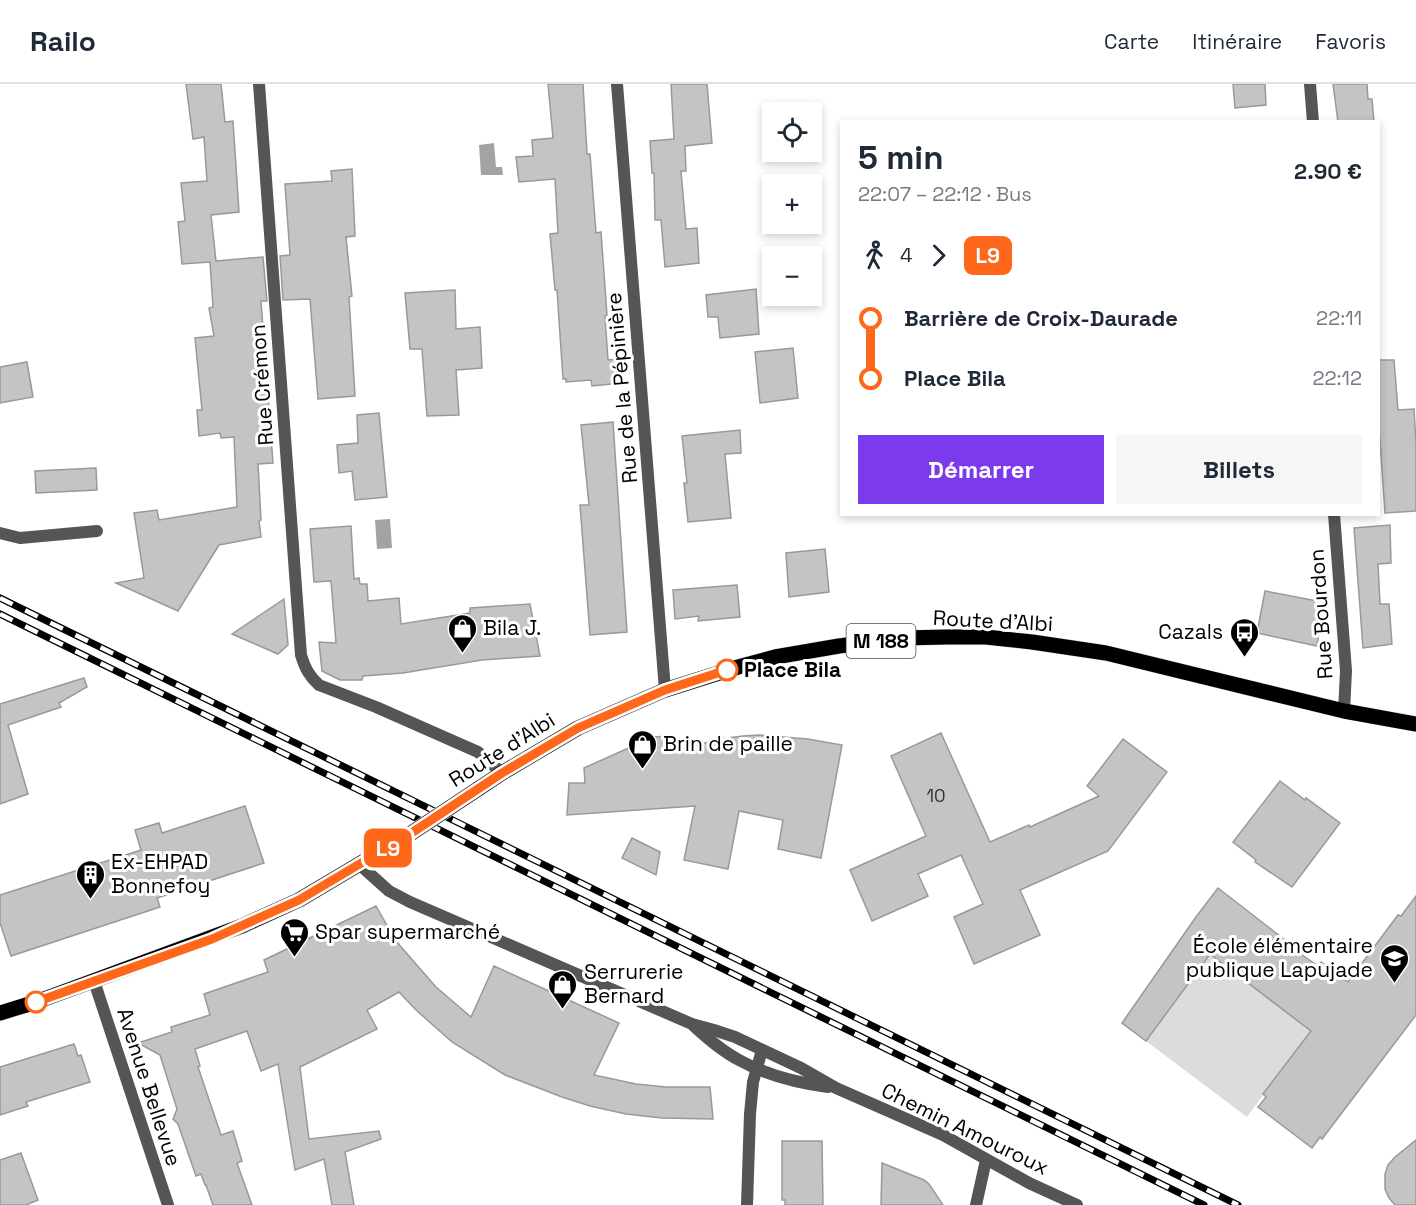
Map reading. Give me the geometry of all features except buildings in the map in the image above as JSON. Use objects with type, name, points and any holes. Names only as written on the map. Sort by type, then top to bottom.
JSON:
[{"type":"main road","name":"Route d'Albi","points":[[360,865],[502,773],[578,728],[665,690],[738,666],[838,646],[903,638],[947,637],[986,637],[1032,642],[1106,653],[1344,711],[1416,724]]},
{"type":"main road","name":"M 188","points":[[0,1013],[212,939],[299,900],[360,865]]},
{"type":"street","name":"Rue Crémon","points":[[259,84],[301,655],[306,670],[319,685],[376,707],[478,752],[502,773]]},
{"type":"street","name":"Rue de la Pépinière","points":[[617,84],[665,690]]},
{"type":"street","points":[[1310,84],[1313,120]]},
{"type":"street","name":"Rue Bourdon","points":[[1334,516],[1347,671],[1344,711]]},
{"type":"street","points":[[0,533],[20,538],[97,531]]},
{"type":"street","name":"Chemin Amouroux","points":[[360,865],[389,891],[410,902],[692,1024],[735,1037],[801,1068],[836,1088],[943,1135],[1029,1183],[1077,1205]]},
{"type":"street","name":"Avenue Bellevue","points":[[94,981],[168,1205]]},
{"type":"street","name":"Chemin Amouroux","points":[[692,1024],[712,1043],[739,1060],[808,1084],[836,1088]]},
{"type":"street","points":[[747,1205],[753,1082],[762,1050]]},
{"type":"street","points":[[976,1205],[986,1160]]},
{"type":"shaded area","points":[[494,143],[496,167],[502,167],[503,175],[481,175],[479,145]]},
{"type":"shaded area","points":[[390,519],[392,548],[377,549],[375,520]]},
{"type":"shaded area","points":[[1196,916],[1324,1013],[1247,1117],[1122,1023]]},
{"type":"railway","points":[[0,598],[1238,1205]]},
{"type":"railway","points":[[0,614],[1204,1205]]},
{"type":"bus line","name":"L9","points":[[36,1002],[212,939],[299,900],[360,865],[502,773],[578,728],[665,690],[727,670]]},
{"type":"place","name":"Bila J.","points":[[462,654]]},
{"type":"place","name":"Cazals","points":[[1244,658]]},
{"type":"place","name":"Place Bila","points":[[727,670]]},
{"type":"place","name":"Brin de paille","points":[[642,770]]},
{"type":"place","name":"Ex-EHPAD Bonnefoy","points":[[90,900]]},
{"type":"place","name":"Spar supermarché","points":[[294,958]]},
{"type":"place","name":"École élémentaire publique Lapujade","points":[[1394,984]]},
{"type":"place","name":"Serrurerie Bernard","points":[[563,1010]]}]
